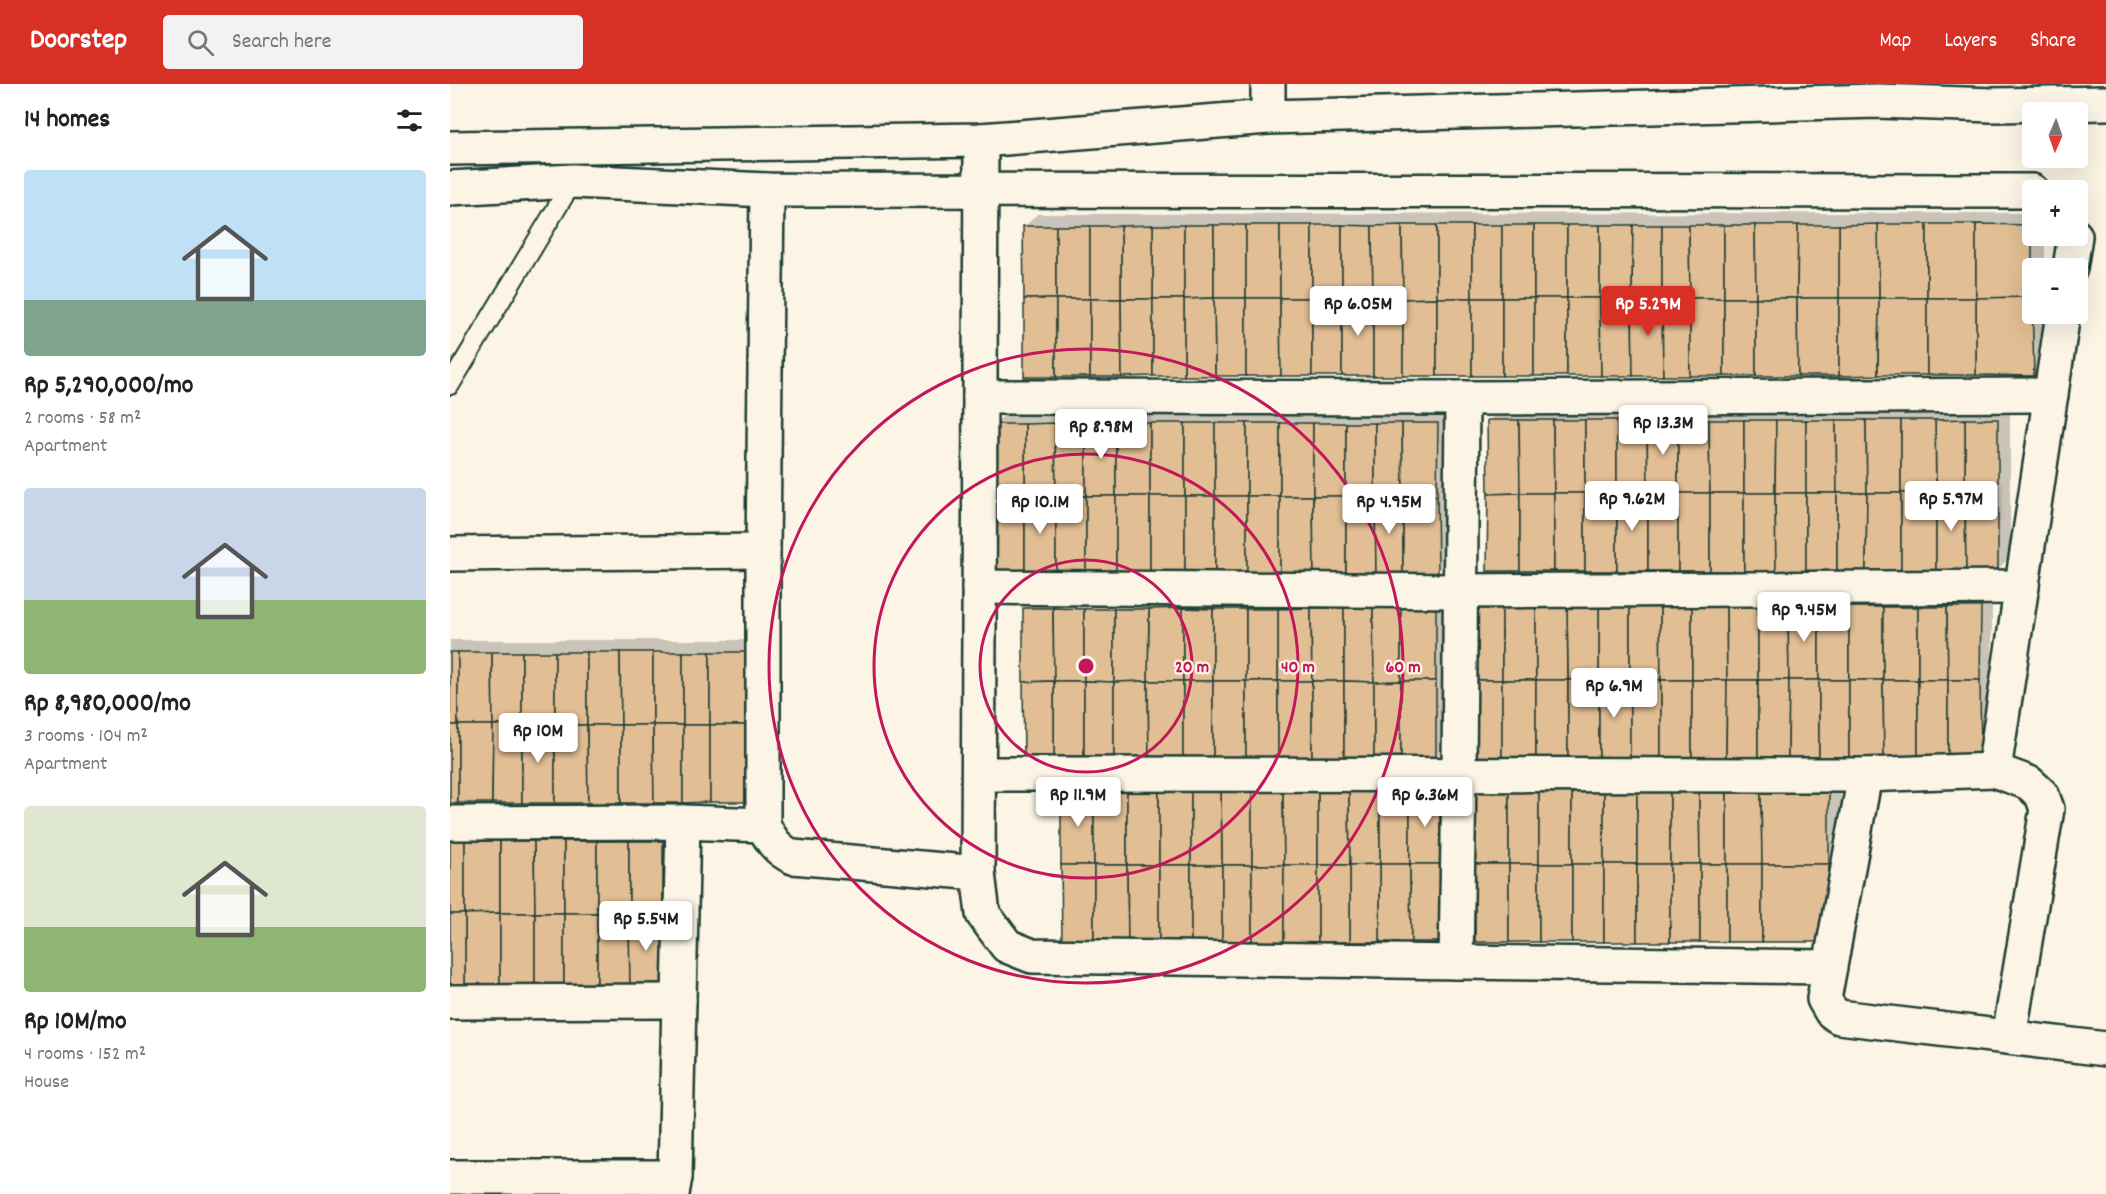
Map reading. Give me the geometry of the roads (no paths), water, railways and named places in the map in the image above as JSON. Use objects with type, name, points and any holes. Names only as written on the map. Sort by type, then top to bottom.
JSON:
[{"type":"street","points":[[1268,84],[1268,117]]},
{"type":"street","points":[[450,148],[981,140],[1268,117],[1878,101],[1992,105],[2106,103]]},
{"type":"street","points":[[981,140],[978,873],[983,914],[1006,946],[1032,956],[1830,967]]},
{"type":"street","points":[[450,188],[573,181],[767,190],[2022,192]]},
{"type":"street","points":[[767,190],[763,825],[775,846],[783,853],[793,857],[978,873]]},
{"type":"street","points":[[1994,770],[2062,324]]},
{"type":"street","points":[[980,397],[1462,398],[2051,395]]},
{"type":"street","points":[[1455,962],[1462,398]]},
{"type":"street","points":[[450,554],[763,551]]},
{"type":"street","points":[[979,587],[1460,591],[2022,586]]},
{"type":"street","points":[[979,774],[1865,775],[1994,770],[2030,783],[2042,795],[2047,809],[2009,1037]]},
{"type":"street","points":[[1865,775],[1824,999],[1831,1011],[1839,1017],[2106,1049]]},
{"type":"street","points":[[450,823],[683,822],[763,825]]},
{"type":"street","points":[[450,1178],[674,1185],[683,822]]},
{"type":"street","points":[[450,1002],[679,1002]]},
{"type":"lane","points":[[450,385],[573,181]]}]
